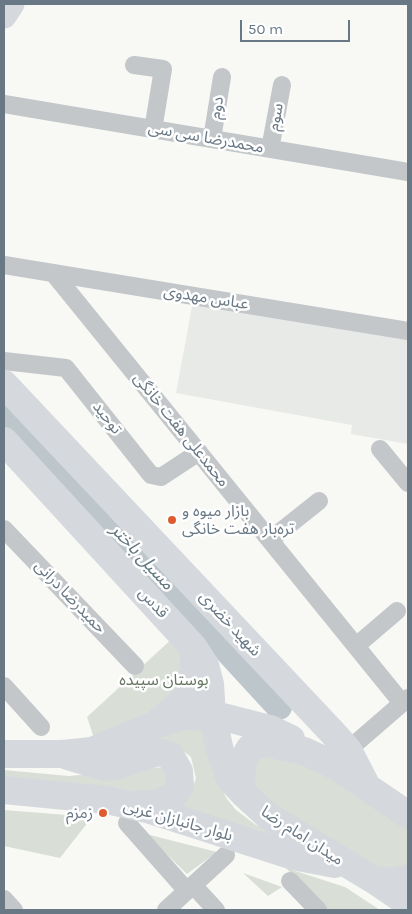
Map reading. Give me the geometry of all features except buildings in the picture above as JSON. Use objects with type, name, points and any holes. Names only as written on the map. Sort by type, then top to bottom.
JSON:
[{"type":"main road","points":[[4,16],[12,4]]},
{"type":"main road","name":"شهید خضری","points":[[4,384],[348,750],[365,783]]},
{"type":"main road","name":"قدس","points":[[4,441],[194,648],[205,665],[210,684],[212,715],[220,751],[230,779],[244,794]]},
{"type":"main road","points":[[152,726],[187,698],[193,680],[194,648]]},
{"type":"main road","points":[[4,754],[62,754],[92,751],[152,726],[183,716],[212,715],[285,734],[304,751]]},
{"type":"main road","points":[[244,794],[241,785],[243,760],[250,748],[266,743],[304,751],[336,766],[365,783],[408,814]]},
{"type":"main road","points":[[62,754],[105,767],[116,766],[158,752],[170,755],[176,763],[180,786],[174,796],[156,804],[107,800]]},
{"type":"main road","name":"بلوار جانبازان غربی","points":[[4,790],[107,800],[147,809],[293,856],[350,867]]},
{"type":"main road","name":"میدان امام رضا","points":[[244,794],[268,816],[350,867],[407,895]]},
{"type":"street","points":[[134,65],[163,69],[153,130]]},
{"type":"street","name":"دوم","points":[[212,139],[222,77]]},
{"type":"street","name":"سوم","points":[[270,149],[282,86]]},
{"type":"street","name":"محمدرضا سی سی","points":[[4,104],[408,172]]},
{"type":"street","name":"عباس مهدوی","points":[[4,265],[408,331]]},
{"type":"street","name":"محمدعلی هفت خانگی","points":[[54,274],[356,646],[405,701]]},
{"type":"street","name":"توحید","points":[[4,361],[66,368],[151,475],[161,476],[199,452]]},
{"type":"street","points":[[380,449],[408,484]]},
{"type":"street","points":[[270,540],[319,501]]},
{"type":"street","name":"حمیدرضا درانی","points":[[4,529],[135,666]]},
{"type":"street","points":[[356,646],[398,611]]},
{"type":"street","points":[[4,686],[40,728]]},
{"type":"street","points":[[348,750],[405,701]]},
{"type":"street","points":[[128,823],[190,888],[216,910]]},
{"type":"street","points":[[166,910],[226,855]]},
{"type":"street","points":[[290,881],[318,910]]},
{"type":"street","points":[[4,899],[14,910]]},
{"type":"shaded area","points":[[193,301],[408,339],[408,444],[351,434],[352,425],[176,393]]},
{"type":"green space","name":"بوستان سپیده","points":[[175,636],[187,657],[173,703],[94,738],[87,717]]},
{"type":"green space","points":[[208,725],[220,786],[227,799],[236,810],[256,825],[295,844],[170,806],[192,790],[196,778],[191,757],[179,748],[115,756],[170,731]]},
{"type":"green space","points":[[255,754],[295,755],[400,819],[408,829],[408,873],[387,874],[260,803],[248,766]]},
{"type":"green space","points":[[164,767],[172,780],[156,795],[4,777],[4,770],[69,776]]},
{"type":"green space","points":[[4,810],[92,817],[60,858],[4,846]]},
{"type":"green space","points":[[146,834],[217,852],[187,874]]},
{"type":"green space","points":[[286,868],[345,887],[380,910],[324,910]]},
{"type":"green space","points":[[243,873],[282,887],[268,896]]},
{"type":"waterway","name":"مسیل باختر","points":[[4,408],[279,707]]},
{"type":"place","name":"بازار میوه و تره‌بار هفت خانگی","points":[[172,520]]},
{"type":"place","name":"زمزم","points":[[103,813]]}]
